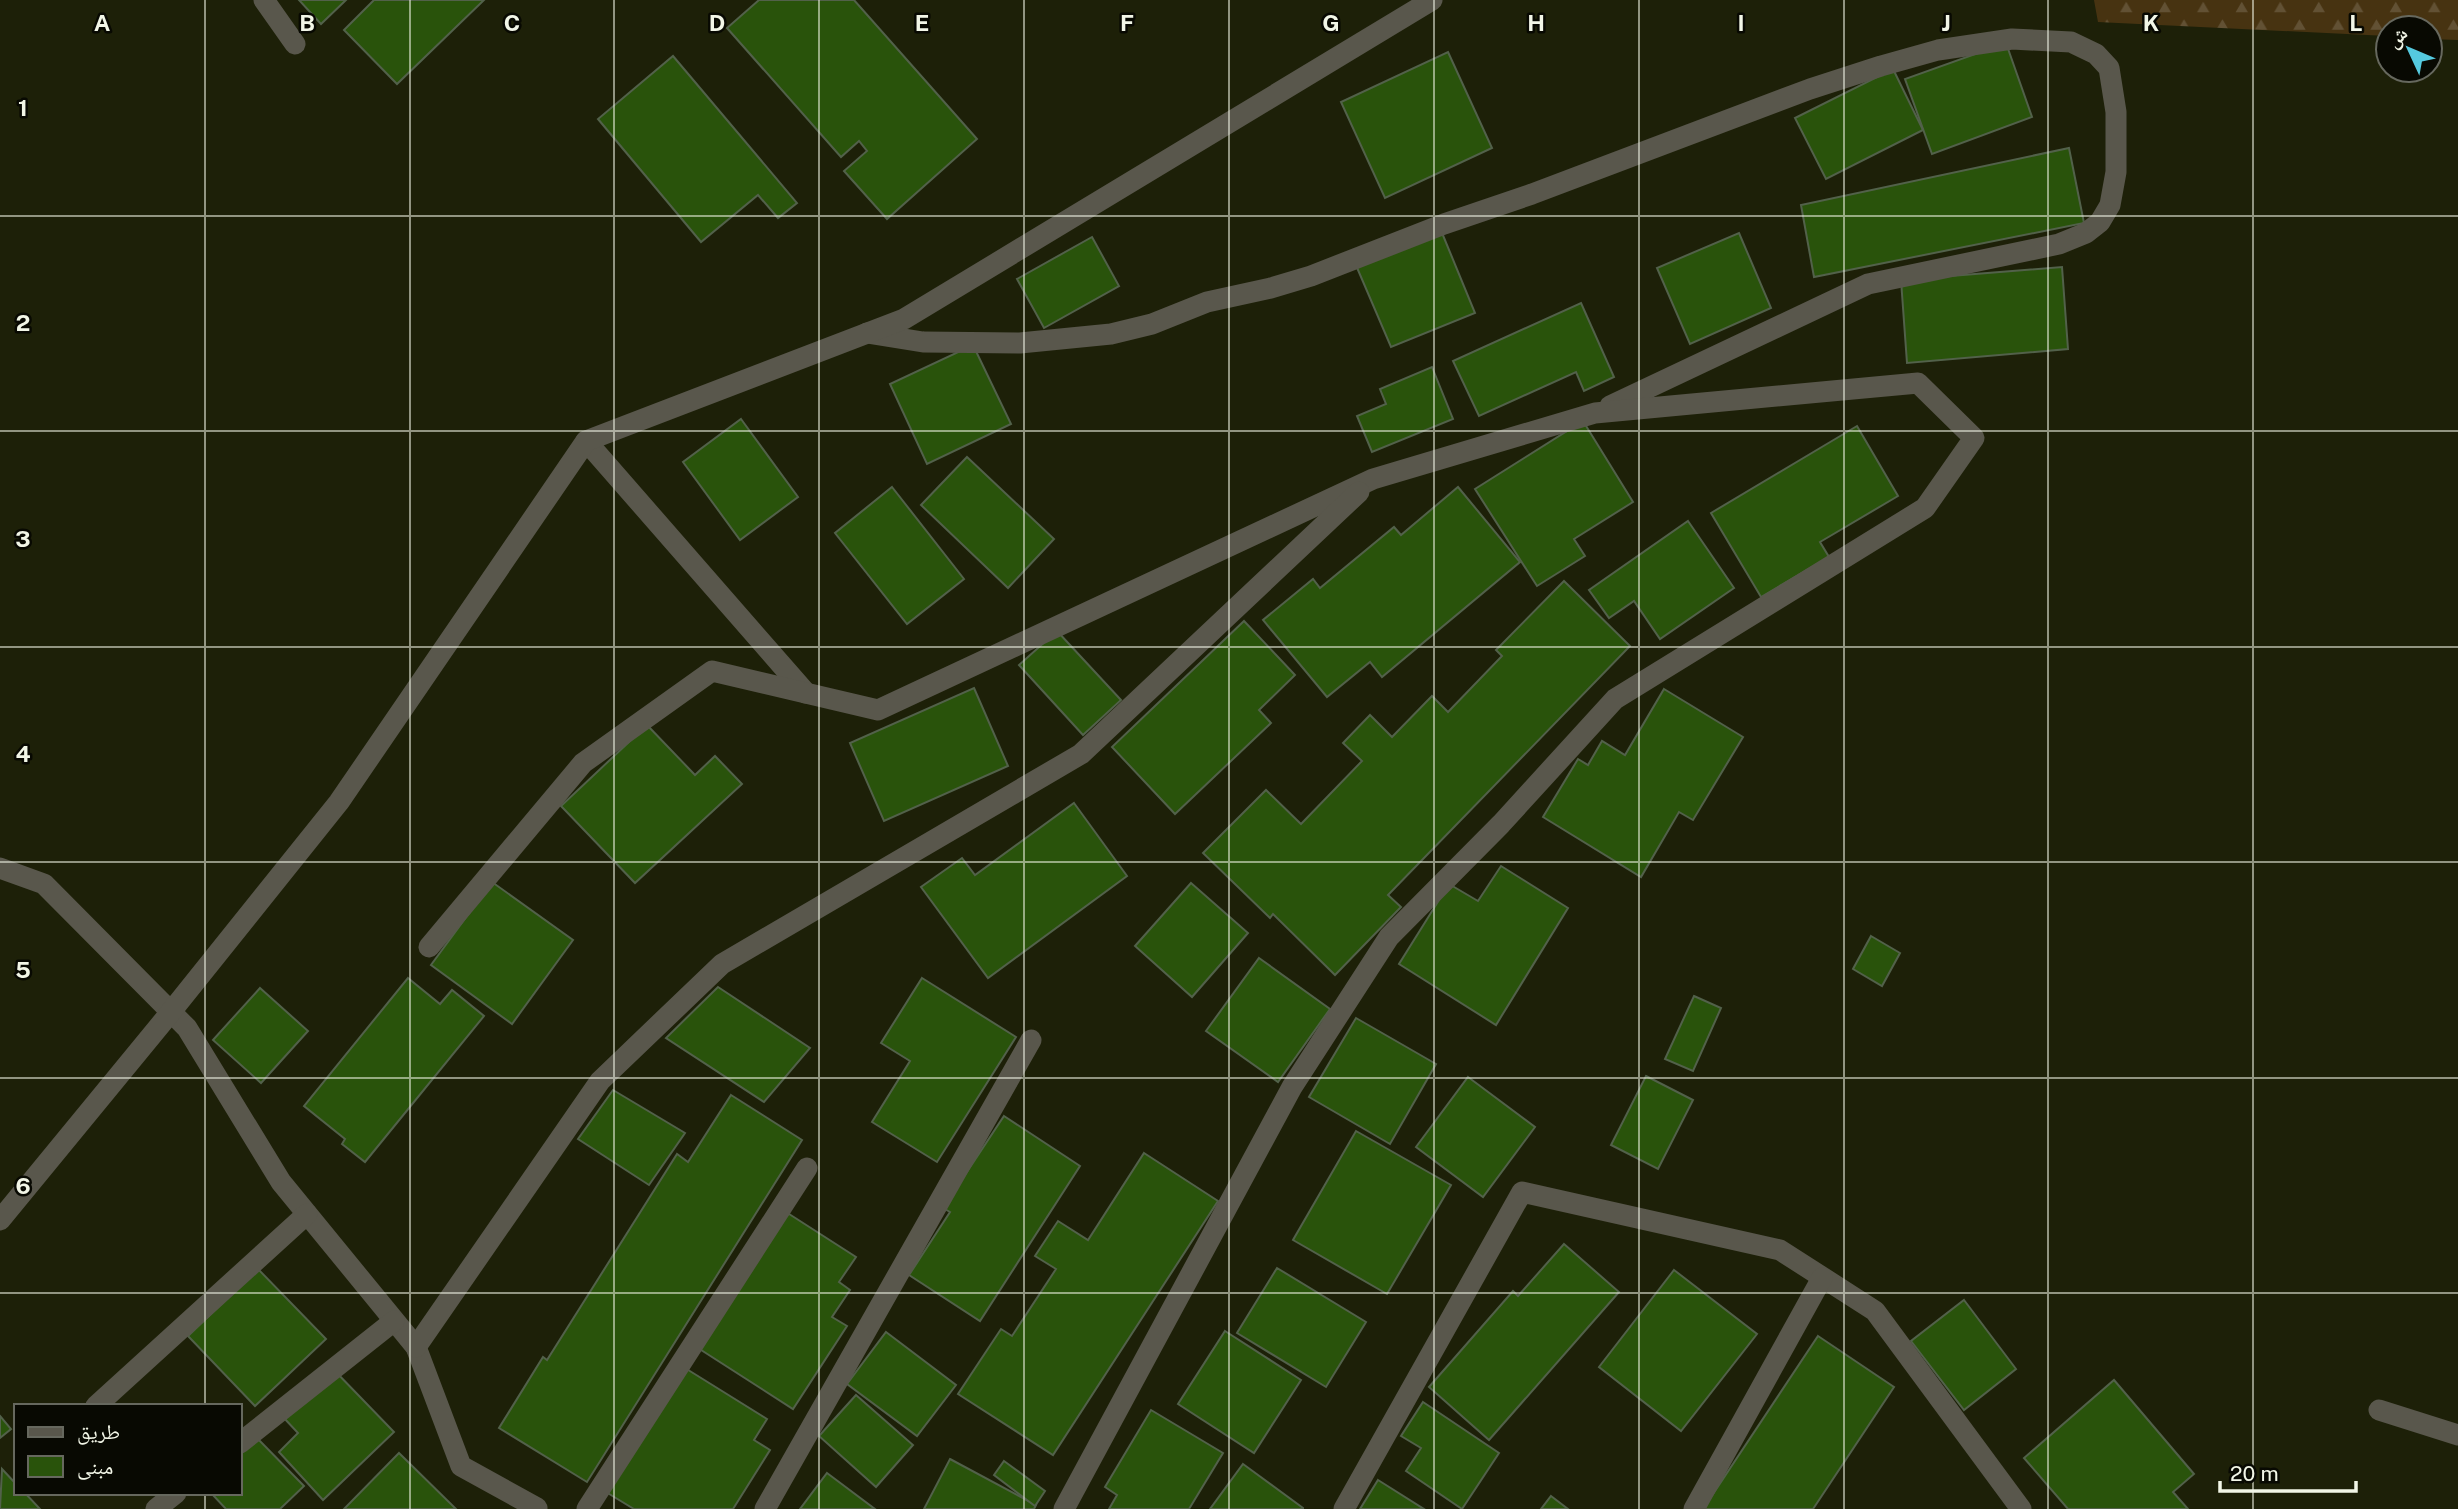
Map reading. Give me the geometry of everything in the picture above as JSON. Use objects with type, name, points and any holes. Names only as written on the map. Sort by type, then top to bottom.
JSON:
[{"type":"street","points":[[264,0],[295,44]]},
{"type":"street","points":[[0,1220],[339,802],[586,441],[904,319],[1432,0]]},
{"type":"street","points":[[429,947],[583,763],[712,671],[878,710],[1373,479],[1595,413],[1868,284],[2059,244],[2086,233],[2100,222],[2110,205],[2116,172],[2116,112],[2109,68],[2096,54],[2071,42],[2012,39],[1938,50],[1810,89],[1311,276],[1207,302],[1152,324],[1111,334],[1020,342],[923,342],[867,333]]},
{"type":"street","points":[[1064,1509],[1293,1087],[1390,937],[1501,824],[1615,699],[1925,508],[1974,438],[1918,383],[1595,413]]},
{"type":"street","points":[[586,441],[806,693]]},
{"type":"street","points":[[416,1347],[600,1080],[722,964],[1081,754],[1373,479]]},
{"type":"street","points":[[0,867],[44,884],[187,1028],[281,1182],[416,1347],[461,1466],[537,1509]]},
{"type":"street","points":[[765,1509],[1031,1041]]},
{"type":"street","points":[[587,1509],[807,1168]]},
{"type":"street","points":[[1344,1509],[1522,1192],[1780,1251],[1875,1311],[2021,1509]]},
{"type":"street","points":[[98,1404],[307,1214]]},
{"type":"street","points":[[1694,1509],[1822,1278]]},
{"type":"street","points":[[242,1441],[394,1321]]},
{"type":"street","points":[[2379,1410],[2458,1435]]},
{"type":"street","points":[[156,1509],[174,1495]]},
{"type":"green space","points":[[2094,0],[2458,0],[2458,40],[2444,40],[2444,14],[2374,14],[2374,35],[2098,22]]},
{"type":"building","points":[[299,0],[346,0],[321,24]]},
{"type":"building","points":[[374,0],[484,0],[397,84],[344,30]]},
{"type":"building","points":[[759,0],[854,0],[977,139],[887,219],[844,171],[867,151],[859,141],[841,157],[727,28]]},
{"type":"building","points":[[2006,43],[2032,117],[1932,154],[1905,79]]},
{"type":"building","points":[[1448,52],[1492,148],[1385,198],[1341,102]]},
{"type":"building","points":[[673,56],[797,203],[778,218],[758,195],[701,242],[598,119]]},
{"type":"building","points":[[1893,69],[1923,130],[1826,179],[1795,118]]},
{"type":"building","points":[[2069,148],[2084,223],[1814,277],[1801,205]]},
{"type":"building","points":[[1440,228],[1475,313],[1391,347],[1355,263]]},
{"type":"building","points":[[1739,233],[1771,308],[1690,344],[1657,268]]},
{"type":"building","points":[[1092,237],[1119,286],[1044,328],[1017,279]]},
{"type":"building","points":[[2062,267],[2068,349],[1907,363],[1901,280]]},
{"type":"building","points":[[1581,303],[1614,377],[1584,391],[1576,372],[1479,416],[1453,361]]},
{"type":"building","points":[[973,345],[1011,424],[927,464],[890,384]]},
{"type":"building","points":[[1432,367],[1453,419],[1372,452],[1357,416],[1386,404],[1380,389]]},
{"type":"building","points":[[741,419],[798,497],[740,540],[683,462]]},
{"type":"building","points":[[1583,421],[1633,502],[1574,539],[1585,556],[1537,586],[1475,489]]},
{"type":"building","points":[[1857,426],[1898,496],[1820,542],[1829,557],[1761,597],[1711,513]]},
{"type":"building","points":[[967,457],[1054,539],[1008,588],[921,505]]},
{"type":"building","points":[[892,487],[964,579],[907,624],[835,533]]},
{"type":"building","points":[[1458,487],[1520,562],[1382,677],[1370,662],[1327,697],[1263,620],[1313,579],[1320,588],[1394,527],[1401,535]]},
{"type":"building","points":[[1688,521],[1734,588],[1660,639],[1634,601],[1609,618],[1589,590]]},
{"type":"building","points":[[1564,581],[1630,646],[1388,895],[1401,907],[1335,975],[1273,914],[1270,918],[1203,853],[1266,790],[1301,824],[1362,761],[1343,743],[1370,715],[1392,737],[1432,696],[1448,712],[1502,656],[1496,650]]},
{"type":"building","points":[[1244,621],[1295,675],[1259,710],[1271,723],[1175,814],[1112,747]]},
{"type":"building","points":[[1057,631],[1121,700],[1083,735],[1019,665]]},
{"type":"building","points":[[974,688],[1008,766],[884,821],[850,743]]},
{"type":"building","points":[[1664,689],[1743,737],[1693,820],[1679,812],[1641,877],[1543,817],[1578,759],[1588,765],[1602,741],[1625,755]]},
{"type":"building","points":[[647,725],[695,775],[715,756],[742,784],[635,883],[561,806]]},
{"type":"building","points":[[1074,803],[1127,876],[988,978],[921,887],[962,858],[975,875]]},
{"type":"building","points":[[1501,866],[1568,908],[1496,1025],[1399,964],[1449,884],[1478,901]]},
{"type":"building","points":[[492,882],[573,940],[512,1024],[431,965]]},
{"type":"building","points":[[1191,883],[1248,933],[1192,997],[1135,946]]},
{"type":"building","points":[[1871,936],[1900,953],[1882,986],[1853,969]]},
{"type":"building","points":[[1259,958],[1330,1009],[1278,1082],[1206,1031]]},
{"type":"building","points":[[408,978],[440,1004],[452,990],[484,1016],[365,1162],[342,1144],[345,1139],[304,1106]]},
{"type":"building","points":[[922,978],[1016,1037],[937,1162],[872,1122],[910,1061],[881,1043]]},
{"type":"building","points":[[718,987],[810,1048],[764,1102],[666,1038]]},
{"type":"building","points":[[260,988],[308,1031],[261,1083],[213,1040]]},
{"type":"building","points":[[1694,996],[1721,1008],[1693,1071],[1665,1059]]},
{"type":"building","points":[[1356,1018],[1436,1064],[1390,1144],[1309,1097]]},
{"type":"building","points":[[1646,1076],[1693,1100],[1658,1169],[1611,1145]]},
{"type":"building","points":[[1468,1077],[1535,1127],[1483,1197],[1416,1147]]},
{"type":"building","points":[[613,1090],[685,1133],[649,1185],[578,1139]]},
{"type":"building","points":[[731,1095],[802,1140],[587,1482],[499,1428],[543,1357],[547,1360],[677,1154],[688,1162]]},
{"type":"building","points":[[1004,1116],[1080,1166],[980,1321],[909,1275],[950,1212],[943,1208]]},
{"type":"building","points":[[1356,1131],[1451,1185],[1387,1294],[1293,1240]]},
{"type":"building","points":[[1144,1153],[1218,1201],[1053,1455],[958,1394],[1001,1329],[1012,1336],[1056,1269],[1035,1256],[1058,1221],[1088,1240]]},
{"type":"building","points":[[786,1212],[856,1257],[839,1282],[850,1290],[832,1317],[847,1326],[793,1409],[698,1348]]},
{"type":"building","points":[[1564,1244],[1619,1292],[1489,1440],[1429,1387],[1513,1291],[1518,1296]]},
{"type":"building","points":[[1277,1268],[1366,1322],[1326,1387],[1237,1333]]},
{"type":"building","points":[[258,1269],[326,1339],[255,1406],[188,1336]]},
{"type":"building","points":[[1674,1270],[1757,1334],[1681,1431],[1599,1367]]},
{"type":"building","points":[[1964,1300],[2016,1369],[1964,1410],[1911,1341]]},
{"type":"building","points":[[1225,1331],[1301,1380],[1254,1453],[1178,1404]]},
{"type":"building","points":[[886,1332],[956,1385],[917,1436],[847,1384]]},
{"type":"building","points":[[1818,1336],[1894,1387],[1813,1509],[1703,1509]]},
{"type":"building","points":[[685,1368],[767,1419],[754,1440],[770,1450],[733,1509],[634,1509],[606,1492]]},
{"type":"building","points":[[333,1369],[394,1432],[323,1500],[279,1452],[298,1433],[283,1417]]},
{"type":"building","points":[[2114,1380],[2194,1474],[2173,1492],[2188,1509],[2068,1509],[2024,1458]]},
{"type":"building","points":[[856,1395],[913,1445],[876,1487],[819,1436]]},
{"type":"building","points":[[1423,1402],[1499,1453],[1462,1509],[1406,1471],[1421,1448],[1401,1436]]},
{"type":"building","points":[[1151,1410],[1223,1453],[1189,1509],[1109,1509],[1117,1495],[1105,1487]]},
{"type":"building","points":[[0,1416],[11,1429],[0,1438]]},
{"type":"building","points":[[256,1437],[304,1486],[280,1509],[226,1509],[213,1495],[242,1495],[242,1451]]},
{"type":"building","points":[[399,1453],[456,1509],[344,1509]]},
{"type":"building","points":[[950,1459],[1036,1505],[1034,1509],[924,1509]]},
{"type":"building","points":[[1004,1461],[1045,1491],[1035,1506],[994,1475]]},
{"type":"building","points":[[1243,1464],[1303,1508],[1303,1509],[1210,1509]]},
{"type":"building","points":[[2,1469],[14,1482],[14,1495],[27,1495],[40,1509],[0,1509]]},
{"type":"building","points":[[827,1473],[875,1509],[800,1509]]},
{"type":"building","points":[[1378,1480],[1424,1509],[1360,1509]]},
{"type":"building","points":[[1551,1496],[1568,1509],[1541,1509]]}]
